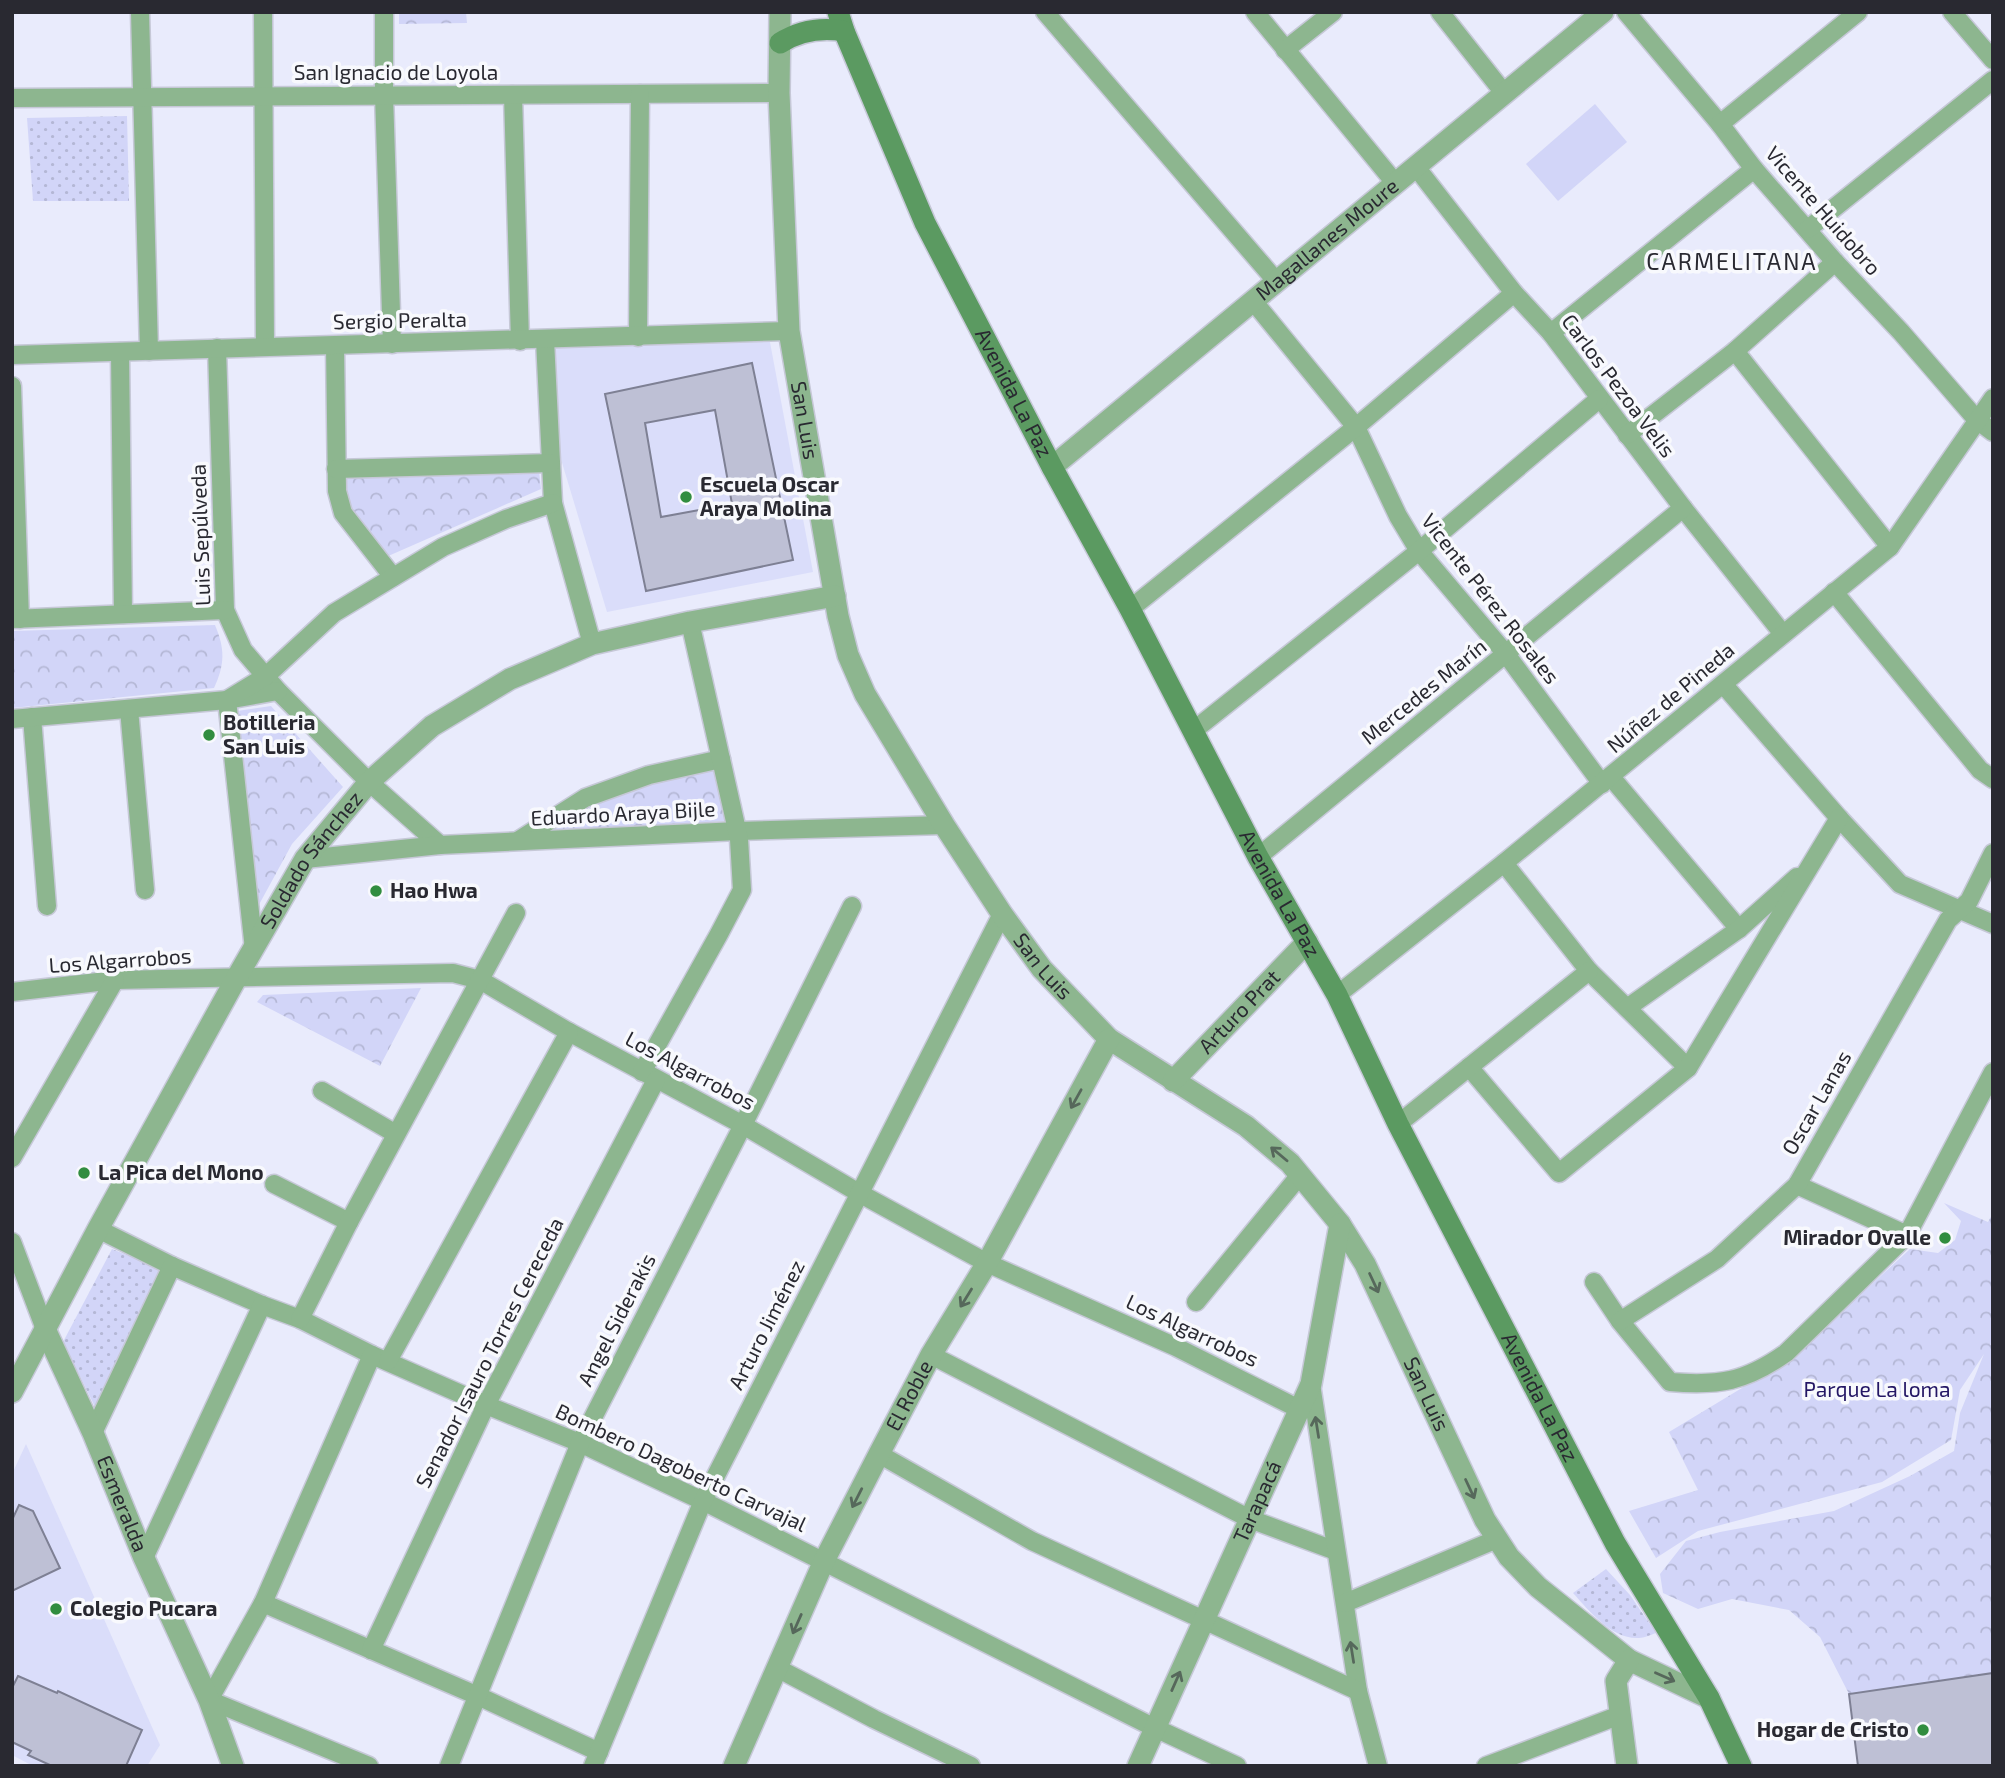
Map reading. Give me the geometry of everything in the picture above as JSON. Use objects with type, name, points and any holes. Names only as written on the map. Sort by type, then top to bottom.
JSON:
[{"type":"main road","points":[[780,43],[809,31],[830,29],[841,22]]},
{"type":"main road","name":"Avenida La Paz","points":[[841,22],[925,223],[1258,857],[1336,995],[1398,1124],[1615,1543],[1709,1698],[1741,1766]]},
{"type":"street","points":[[140,12],[149,351]]},
{"type":"street","points":[[263,12],[265,346]]},
{"type":"street","points":[[384,12],[392,344]]},
{"type":"street","name":"San Luis","points":[[780,12],[779,93],[789,331],[838,616],[848,655],[865,694],[944,825],[1002,914],[1042,969],[1109,1039],[1246,1126],[1290,1163],[1339,1224],[1365,1264],[1485,1520],[1510,1557],[1538,1587],[1629,1660],[1709,1698]]},
{"type":"street","points":[[1045,12],[1277,282]]},
{"type":"street","points":[[1255,12],[1396,184]]},
{"type":"street","points":[[1285,50],[1333,12]]},
{"type":"street","points":[[1440,12],[1504,93]]},
{"type":"street","name":"Magallanes Moure","points":[[1052,467],[1603,12]]},
{"type":"street","name":"Vicente Huidobro","points":[[1626,12],[1754,169],[1835,262],[1977,419],[1993,432]]},
{"type":"street","points":[[1720,124],[1858,12]]},
{"type":"street","points":[[1952,12],[1993,60]]},
{"type":"street","points":[[1808,229],[1993,80]]},
{"type":"street","name":"San Ignacio de Loyola","points":[[12,98],[779,93]]},
{"type":"street","points":[[638,337],[640,94]]},
{"type":"street","points":[[513,95],[520,341]]},
{"type":"street","name":"Carlos Pezoa Velis","points":[[1416,167],[1514,293],[1551,334],[1783,635]]},
{"type":"street","points":[[1551,334],[1754,169]]},
{"type":"street","points":[[1627,435],[1735,351],[1835,262]]},
{"type":"street","points":[[1130,609],[1356,427],[1514,293]]},
{"type":"street","name":"Vicente Pérez Rosales","points":[[1254,302],[1356,427],[1398,516],[1419,551],[1507,654],[1606,780],[1739,929]]},
{"type":"street","name":"Sergio Peralta","points":[[12,355],[789,331]]},
{"type":"street","points":[[545,340],[553,503],[592,644]]},
{"type":"street","points":[[335,346],[337,491],[343,513],[393,577]]},
{"type":"street","name":"Luis Sepúlveda","points":[[218,348],[225,610],[243,650],[278,691],[369,782],[440,845]]},
{"type":"street","points":[[1735,351],[1890,547]]},
{"type":"street","points":[[120,352],[123,614]]},
{"type":"street","points":[[12,386],[16,619],[225,610]]},
{"type":"street","name":"Núñez de Pineda","points":[[1336,995],[1504,863],[1890,547],[1993,398]]},
{"type":"street","points":[[1194,731],[1419,551],[1599,399]]},
{"type":"street","points":[[336,469],[551,463]]},
{"type":"street","points":[[227,700],[266,677],[334,613],[393,577],[443,547],[506,519],[553,503]]},
{"type":"street","name":"Mercedes Marín","points":[[1258,857],[1683,508]]},
{"type":"street","points":[[1834,592],[1980,770],[1993,779]]},
{"type":"street","name":"Soldado Sánchez","points":[[12,1392],[98,1229],[305,859],[369,782],[432,726],[510,678],[592,644],[690,622],[835,596]]},
{"type":"street","name":"Senador Isauro Torres Cereceda","points":[[371,1650],[486,1405],[742,890],[738,831],[690,622]]},
{"type":"street","points":[[1723,684],[1900,884],[1993,925]]},
{"type":"street","points":[[12,719],[227,700],[278,691]]},
{"type":"street","points":[[227,700],[254,948]]},
{"type":"street","points":[[129,709],[145,890]]},
{"type":"street","points":[[32,717],[47,906]]},
{"type":"street","points":[[516,841],[585,798],[649,775],[721,759]]},
{"type":"street","points":[[1469,1067],[1559,1173],[1688,1068],[1839,818]]},
{"type":"street","name":"Eduardo Araya Bijle","points":[[305,859],[440,845],[738,831],[944,825]]},
{"type":"street","name":"Oscar Lanas","points":[[1620,1321],[1717,1259],[1797,1185],[1948,920],[1969,901],[1993,853]]},
{"type":"street","points":[[1504,863],[1589,971],[1688,1068]]},
{"type":"street","points":[[1627,1008],[1739,929],[1810,866]]},
{"type":"street","name":"Angel Siderakis","points":[[449,1766],[580,1443],[852,906]]},
{"type":"street","points":[[300,1319],[396,1133],[516,913]]},
{"type":"street","name":"Arturo Jiménez","points":[[596,1759],[703,1501],[1002,914]]},
{"type":"street","name":"Arturo Prat","points":[[1173,1082],[1307,942]]},
{"type":"street","points":[[1398,1124],[1589,971]]},
{"type":"street","name":"Los Algarrobos","points":[[12,992],[115,980],[453,973],[480,980],[987,1263],[1176,1347],[1300,1409]]},
{"type":"street","points":[[12,1158],[115,980]]},
{"type":"street","points":[[369,1766],[209,1700],[263,1604],[380,1358],[569,1032]]},
{"type":"street","name":"El Roble","points":[[734,1766],[824,1561],[879,1454],[931,1354],[987,1263],[1109,1039]]},
{"type":"street","points":[[1594,1282],[1620,1321],[1670,1382],[1706,1385],[1728,1381],[1766,1367],[1786,1353],[1907,1235],[1993,1072]]},
{"type":"street","points":[[323,1091],[396,1133]]},
{"type":"street","points":[[1196,1301],[1300,1175]]},
{"type":"street","points":[[274,1184],[349,1222]]},
{"type":"street","points":[[1797,1185],[1907,1235]]},
{"type":"street","name":"Tarapacá","points":[[1138,1766],[1311,1384],[1339,1224]]},
{"type":"street","name":"Bombero Dagoberto Carvajal","points":[[98,1229],[172,1266],[300,1319],[486,1405],[580,1443],[703,1501],[1155,1728],[1237,1766]]},
{"type":"street","name":"Esmeralda","points":[[12,1242],[46,1329],[93,1433],[144,1558],[209,1700],[233,1766]]},
{"type":"street","points":[[93,1433],[172,1266]]},
{"type":"street","points":[[144,1558],[262,1305]]},
{"type":"street","points":[[931,1354],[1250,1518],[1336,1551]]},
{"type":"street","points":[[1311,1384],[1358,1691],[1378,1766]]},
{"type":"street","points":[[879,1454],[1032,1541],[1358,1691]]},
{"type":"street","points":[[1345,1602],[1497,1539]]},
{"type":"street","points":[[263,1604],[478,1696],[596,1759]]},
{"type":"street","points":[[1627,1766],[1616,1681],[1629,1660]]},
{"type":"street","points":[[777,1668],[971,1766]]},
{"type":"street","points":[[1486,1766],[1620,1715]]},
{"type":"shaded area","name":"Escuela Oscar Araya Molina","points":[[769,337],[813,572],[607,612],[557,446],[551,345]]},
{"type":"shaded area","name":"Colegio Pucara","points":[[26,1444],[160,1745],[147,1766],[33,1766],[12,1755],[12,1474]]},
{"type":"green space","points":[[399,12],[466,12],[467,23],[399,24]]},
{"type":"green space","points":[[1595,104],[1627,142],[1558,201],[1526,164]]},
{"type":"green space","points":[[127,116],[129,201],[33,201],[27,118]]},
{"type":"green space","points":[[539,471],[541,489],[386,557],[346,503],[346,475]]},
{"type":"green space","points":[[215,625],[221,642],[222,656],[214,688],[12,708],[12,631]]},
{"type":"green space","points":[[271,706],[343,787],[292,844],[255,912],[237,711]]},
{"type":"green space","points":[[714,767],[725,821],[541,834],[602,802],[674,777]]},
{"type":"green space","points":[[421,988],[380,1066],[257,1002],[263,995]]},
{"type":"green space","name":"Parque La loma","points":[[1944,1203],[1988,1222],[1993,1213],[1993,1340],[1990,1345],[1993,1343],[1993,1673],[1849,1694],[1820,1637],[1789,1610],[1732,1599],[1698,1609],[1663,1593],[1660,1574],[1686,1541],[1834,1511],[1910,1476],[1954,1451],[1960,1413],[1984,1354],[1960,1390],[1951,1440],[1882,1482],[1698,1531],[1656,1558],[1629,1511],[1698,1490],[1669,1432],[1790,1359],[1910,1249],[1938,1253],[1955,1240],[1961,1221]]},
{"type":"green space","points":[[112,1249],[164,1270],[95,1407],[63,1342]]},
{"type":"green space","points":[[1606,1569],[1630,1595],[1656,1633],[1639,1638],[1620,1634],[1602,1623],[1573,1593]]},
{"type":"building","points":[[752,363],[793,560],[646,591],[605,394]],"holes":[[[715,410],[732,504],[661,517],[645,423]]]},
{"type":"building","points":[[19,1505],[33,1511],[60,1568],[12,1591],[12,1520]]},
{"type":"building","name":"Hogar de Cristo","points":[[1993,1673],[1993,1766],[1858,1766],[1849,1694]]},
{"type":"building","points":[[18,1676],[57,1693],[58,1691],[142,1730],[126,1766],[52,1766],[28,1755],[31,1751],[12,1742],[12,1688]]},
{"type":"place","name":"Escuela Oscar Araya Molina","points":[[686,497]]},
{"type":"place","name":"Botilleria San Luis","points":[[209,735]]},
{"type":"place","name":"Hao Hwa","points":[[376,891]]},
{"type":"place","name":"La Pica del Mono","points":[[84,1173]]},
{"type":"place","name":"Mirador Ovalle","points":[[1945,1238]]},
{"type":"place","name":"Colegio Pucara","points":[[56,1609]]},
{"type":"place","name":"Hogar de Cristo","points":[[1923,1730]]},
{"type":"district","name":"CARMELITANA","points":[[1732,262]]}]
